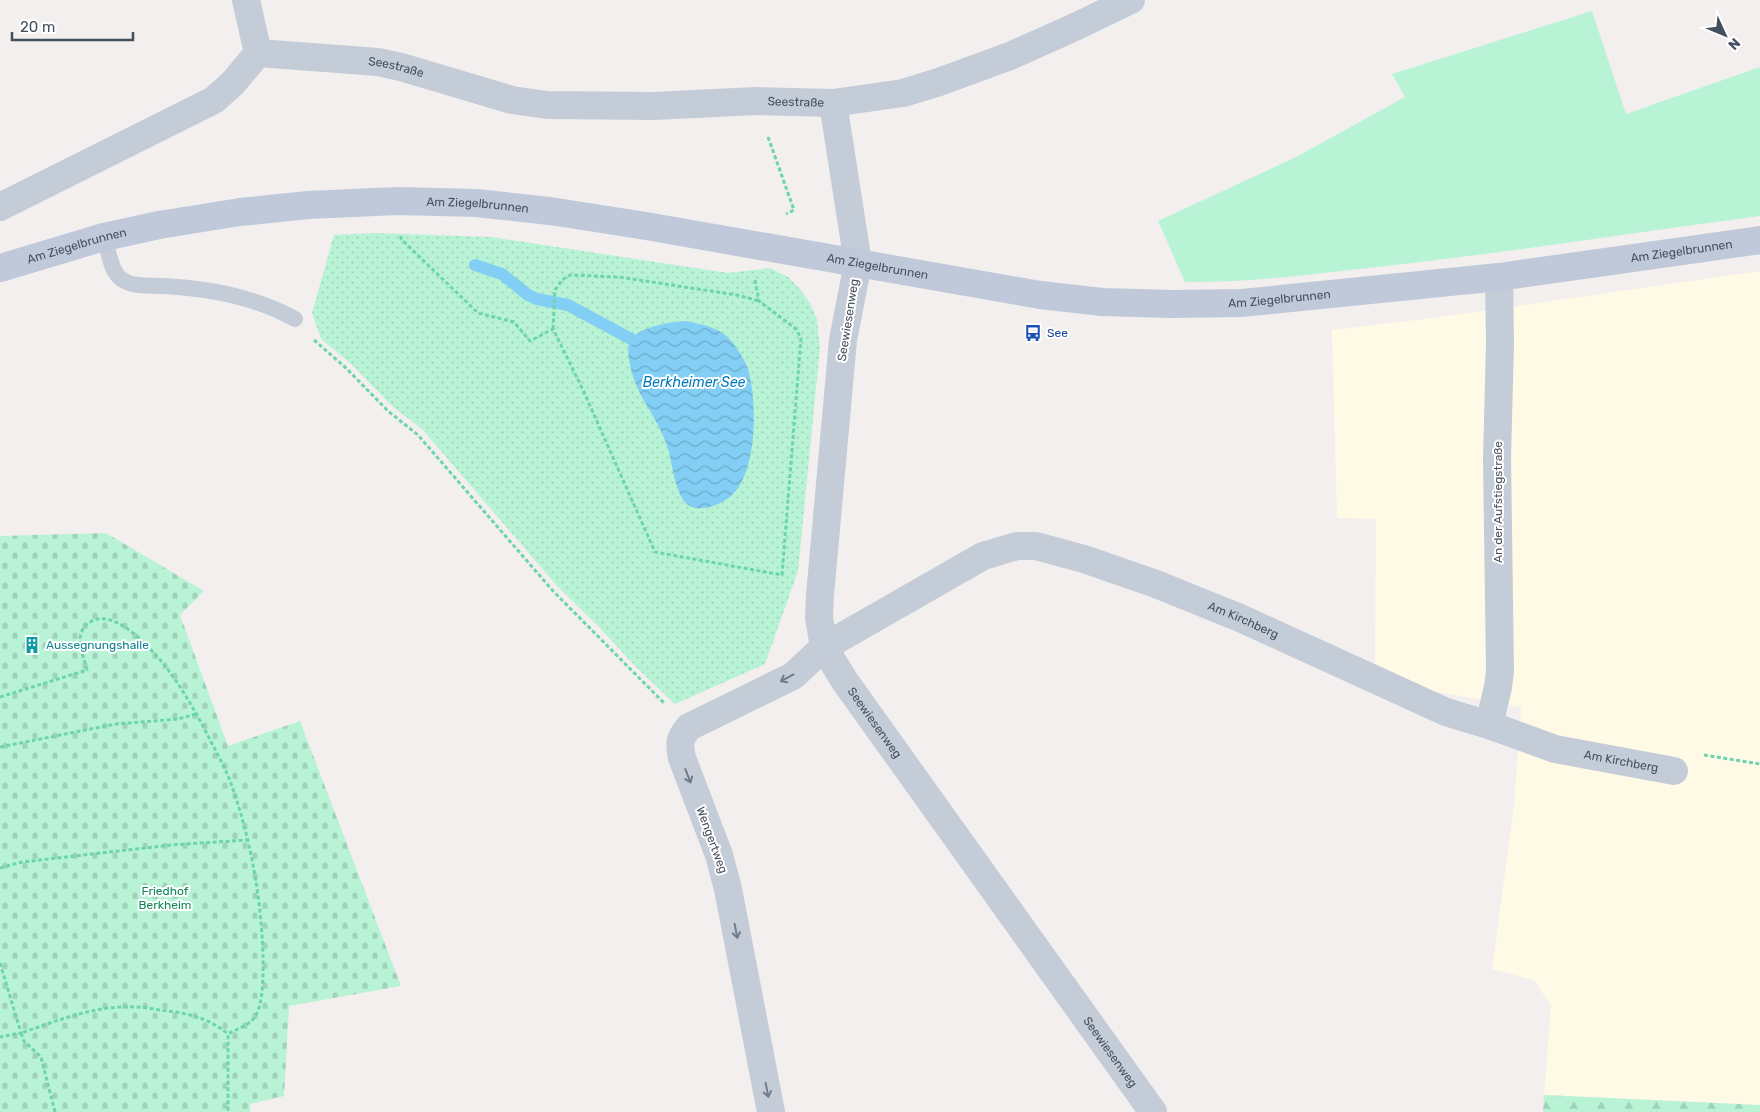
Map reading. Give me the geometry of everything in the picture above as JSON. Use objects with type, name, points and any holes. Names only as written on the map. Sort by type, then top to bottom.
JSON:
[{"type":"street","points":[[0,207],[214,100],[233,83],[258,53],[246,0]]},
{"type":"street","name":"Seestraße","points":[[258,53],[378,62],[402,67],[512,100],[547,105],[654,106],[756,101],[833,103],[903,93],[939,82],[1010,56],[1131,0]]},
{"type":"street","name":"Seestraße","points":[[833,103],[858,262]]},
{"type":"street","name":"Am Ziegelbrunnen","points":[[0,268],[104,237],[159,225],[240,212],[308,205],[398,201],[476,203],[550,211],[858,262],[1040,295],[1102,302],[1171,304],[1242,303],[1499,277],[1760,240]]},
{"type":"street","name":"Seewiesenweg","points":[[858,262],[843,340],[820,595],[819,618],[824,647],[844,680],[1153,1112]]},
{"type":"street","name":"An der Aufstiegstraße","points":[[1490,725],[1500,671],[1497,458],[1500,353],[1499,277]]},
{"type":"street","name":"Am Kirchberg","points":[[824,647],[983,556],[1017,546],[1036,546],[1156,584],[1240,618],[1433,707],[1490,725],[1555,749],[1674,771]]},
{"type":"street","points":[[689,727],[793,676],[824,647]]},
{"type":"street","name":"Wengertweg","points":[[689,727],[683,734],[679,744],[682,758],[719,855],[728,888],[771,1112]]},
{"type":"lane","points":[[104,237],[114,270],[125,282],[134,285],[174,286],[234,295],[264,304],[295,319]]},
{"type":"path","points":[[756,101],[794,210],[784,215],[765,216],[754,274],[759,300]]},
{"type":"path","points":[[398,201],[401,239],[478,313],[514,322],[530,341],[553,328]]},
{"type":"path","points":[[570,275],[619,278],[759,300],[796,329],[802,338],[782,575],[655,552],[583,390],[553,328],[556,290],[562,280],[570,275]]},
{"type":"path","points":[[295,319],[316,343],[346,368],[388,411],[418,435],[553,591],[689,727]]},
{"type":"path","points":[[0,697],[87,670],[80,642],[82,631],[87,624],[96,618],[111,619],[126,628],[154,653],[176,681],[196,714],[228,776],[247,840],[260,906],[263,977],[260,1005],[256,1016],[228,1034]]},
{"type":"path","points":[[0,747],[116,724],[178,719],[196,714]]},
{"type":"path","points":[[1674,771],[1686,752],[1760,764]]},
{"type":"path","points":[[0,868],[22,862],[162,846],[247,840]]},
{"type":"path","points":[[0,963],[24,1041],[41,1057],[55,1112]]},
{"type":"path","points":[[0,1037],[21,1033],[78,1014],[110,1008],[134,1007],[186,1014],[207,1020],[228,1034]]},
{"type":"path","points":[[228,1034],[228,1112]]},
{"type":"shaded area","points":[[1760,271],[1760,1105],[1544,1095],[1551,1006],[1534,980],[1492,969],[1514,806],[1521,707],[1433,691],[1375,664],[1376,519],[1337,518],[1332,330],[1433,318]]},
{"type":"green space","points":[[1592,11],[1626,114],[1760,67],[1760,216],[1377,267],[1257,280],[1185,282],[1158,221],[1296,157],[1405,97],[1392,74]]},
{"type":"green space","points":[[375,233],[491,237],[728,273],[770,268],[788,277],[800,289],[810,303],[817,319],[820,348],[798,571],[765,664],[675,704],[557,586],[422,429],[392,406],[350,363],[321,339],[312,313],[334,235]]},
{"type":"green space","name":"Friedhof Berkheim","points":[[106,533],[204,591],[180,615],[228,746],[300,721],[401,986],[289,1006],[284,1096],[250,1104],[250,1112],[0,1112],[0,536]]},
{"type":"green space","points":[[1544,1095],[1760,1105],[1760,1112],[1543,1112]]},
{"type":"water","name":"Berkheimer See","points":[[686,321],[716,329],[732,342],[748,369],[753,397],[754,430],[749,462],[744,476],[734,493],[724,501],[705,508],[692,507],[682,498],[678,490],[664,437],[636,384],[628,356],[629,344],[637,333],[653,327]]},
{"type":"waterway","points":[[475,265],[502,274],[528,295],[537,299],[568,305],[631,339]]},
{"type":"place","name":"See","points":[[1033,333]]},
{"type":"place","name":"Aussegnungshalle","points":[[32,645]]}]
